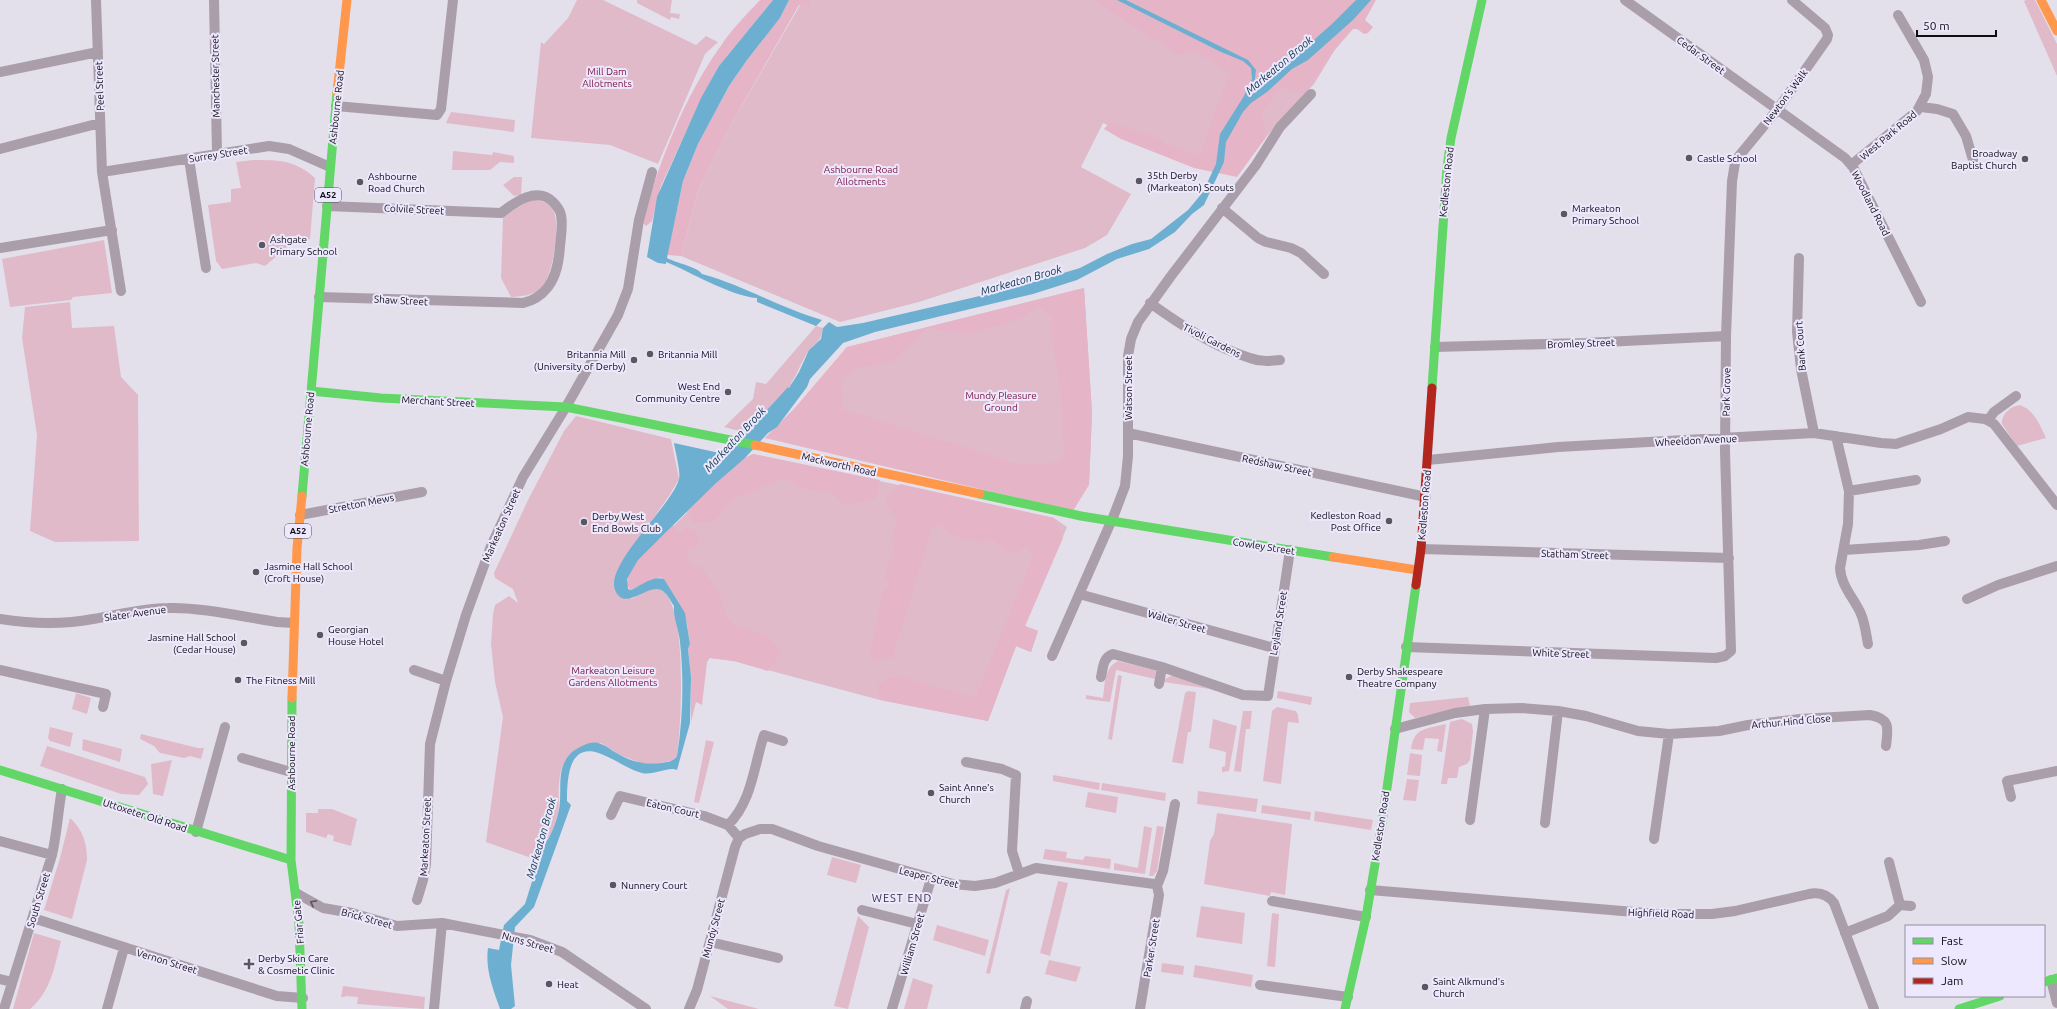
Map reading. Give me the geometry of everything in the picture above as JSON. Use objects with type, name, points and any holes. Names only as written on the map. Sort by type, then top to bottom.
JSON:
[{"type":"street","name":"Peel Street","points":[[96,0],[102,172],[121,291]]},
{"type":"street","name":"Manchester Street","points":[[214,0],[217,153]]},
{"type":"street","name":"Ashbourne Road","points":[[291,860],[294,623],[300,515],[330,167],[347,0]]},
{"type":"street","points":[[336,106],[437,115],[441,109],[453,0]]},
{"type":"street","name":"Kedleston Road","points":[[1345,1009],[1366,917],[1421,549],[1426,497],[1441,232],[1451,138],[1482,0]]},
{"type":"street","name":"Cedar Street","points":[[1625,0],[1777,110]]},
{"type":"street","name":"Newton's Walk","points":[[1734,163],[1777,110],[1824,45],[1828,35],[1825,28],[1792,0]]},
{"type":"street","points":[[2041,0],[2057,31]]},
{"type":"street","name":"West Park Road","points":[[1851,165],[1921,107],[1928,86],[1926,69],[1921,52],[1898,14]]},
{"type":"street","points":[[0,72],[98,52]]},
{"type":"street","name":"Watson Street","points":[[1052,656],[1111,522],[1127,477],[1127,375],[1129,347],[1138,322],[1222,208],[1256,166],[1280,127],[1311,94]]},
{"type":"street","points":[[1921,107],[1937,109],[1953,114],[1966,136],[1973,160]]},
{"type":"street","name":"Woodland Road","points":[[1777,110],[1839,153],[1851,165],[1921,302]]},
{"type":"street","points":[[0,149],[100,123]]},
{"type":"street","name":"Surrey Street","points":[[102,172],[217,153],[276,146],[289,149],[330,167]]},
{"type":"street","points":[[189,158],[206,268]]},
{"type":"street","name":"Park Grove","points":[[1716,658],[1727,655],[1732,648],[1725,439],[1726,336],[1732,180],[1734,163]]},
{"type":"street","name":"Markeaton Street","points":[[417,900],[426,864],[430,744],[446,681],[483,566],[523,477],[566,407],[618,315],[626,296],[633,267],[639,220],[652,172]]},
{"type":"street","name":"Shaw Street","points":[[319,296],[515,304],[535,299],[544,292],[551,282],[558,260],[561,216],[559,209],[550,199],[538,196],[527,197],[519,200],[501,213]]},
{"type":"street","name":"Colvile Street","points":[[327,206],[501,213]]},
{"type":"street","points":[[1222,208],[1258,238],[1266,242],[1291,248],[1300,253],[1324,274]]},
{"type":"street","points":[[0,248],[112,230]]},
{"type":"street","name":"Bank Court","points":[[1799,258],[1797,332],[1801,369],[1814,433]]},
{"type":"street","name":"Tivoli Gardens","points":[[1150,304],[1202,337],[1250,359],[1263,361],[1280,360]]},
{"type":"street","name":"Bromley Street","points":[[1435,347],[1585,343],[1726,336]]},
{"type":"street","name":"Merchant Street","points":[[311,391],[381,398],[566,407]]},
{"type":"street","points":[[2016,396],[1994,412],[1988,420],[1998,427],[2057,505]]},
{"type":"street","name":"Mackworth Road","points":[[566,407],[604,413],[766,447],[922,483],[1111,522]]},
{"type":"street","name":"Wheeldon Avenue","points":[[1428,460],[1558,447],[1814,433],[1896,444],[1941,429],[1959,420],[1973,417],[1988,420]]},
{"type":"street","name":"Redshaw Street","points":[[1128,433],[1426,497]]},
{"type":"street","points":[[1836,436],[1849,490],[1848,524],[1840,575],[1849,595],[1861,613],[1868,644]]},
{"type":"street","points":[[1849,490],[1916,480]]},
{"type":"street","name":"Stretton Mews","points":[[300,515],[422,492]]},
{"type":"street","name":"Cowley Street","points":[[1111,522],[1417,570]]},
{"type":"street","points":[[1844,550],[1919,545],[1945,541]]},
{"type":"street","name":"Statham Street","points":[[1421,549],[1729,558]]},
{"type":"street","name":"Leyland Street","points":[[1162,667],[1243,695],[1256,697],[1268,696],[1274,648],[1290,550]]},
{"type":"street","points":[[1967,599],[1998,585],[2057,566]]},
{"type":"street","name":"Walter Street","points":[[1079,594],[1274,648]]},
{"type":"street","name":"Slater Avenue","points":[[0,619],[29,623],[57,624],[143,610],[169,608],[294,623]]},
{"type":"street","name":"White Street","points":[[1406,647],[1716,658]]},
{"type":"street","points":[[1101,677],[1104,661],[1108,655],[1113,654],[1162,667],[1159,684]]},
{"type":"street","points":[[0,670],[28,678],[106,694],[103,707]]},
{"type":"street","points":[[414,670],[446,681]]},
{"type":"street","name":"Arthur Hind Close","points":[[1395,729],[1455,713],[1486,709],[1522,708],[1558,711],[1586,716],[1638,731],[1669,734],[1719,731],[1748,725],[1800,719],[1870,715],[1880,716],[1885,721],[1887,726],[1886,746]]},
{"type":"street","points":[[1470,820],[1486,709]]},
{"type":"street","points":[[1545,823],[1558,711]]},
{"type":"street","points":[[196,832],[225,727]]},
{"type":"street","points":[[1654,839],[1669,734]]},
{"type":"street","points":[[728,825],[742,809],[764,735],[783,741]]},
{"type":"street","points":[[242,758],[291,772]]},
{"type":"street","points":[[966,762],[1002,769],[1016,775],[1012,850],[1019,873]]},
{"type":"street","name":"Uttoxeter Old Road","points":[[0,770],[196,832],[291,860]]},
{"type":"street","points":[[2011,797],[2007,781],[2057,770]]},
{"type":"street","name":"South Street","points":[[4,1009],[52,855],[62,789]]},
{"type":"street","name":"Eaton Court","points":[[611,815],[620,796],[704,816],[728,825],[737,843]]},
{"type":"street","points":[[1157,886],[1163,871],[1175,804]]},
{"type":"street","name":"Leaper Street","points":[[737,843],[745,834],[760,829],[778,830],[818,846],[953,884],[975,886],[995,883],[1036,868],[1154,884],[1157,886]]},
{"type":"street","points":[[0,841],[52,855]]},
{"type":"street","name":"Mundy Street","points":[[689,1009],[697,990],[737,843]]},
{"type":"street","name":"Friar Gate","points":[[291,860],[296,892],[302,964],[302,1009]]},
{"type":"street","points":[[1889,862],[1900,905]]},
{"type":"street","name":"William Street","points":[[892,1009],[931,879]]},
{"type":"street","name":"Parker Street","points":[[1140,1009],[1159,895],[1157,886]]},
{"type":"street","name":"Highfield Road","points":[[1370,890],[1658,914],[1712,914],[1816,894],[1831,899],[1874,1009]]},
{"type":"street","name":"Brick Street","points":[[296,892],[323,908],[397,926],[442,923]]},
{"type":"street","points":[[1272,901],[1366,917]]},
{"type":"street","points":[[1845,933],[1888,916],[1900,905],[1912,906]]},
{"type":"street","points":[[862,910],[917,924]]},
{"type":"street","name":"Vernon Street","points":[[33,918],[277,996],[302,998]]},
{"type":"street","points":[[434,1009],[442,923]]},
{"type":"street","name":"Nuns Street","points":[[442,923],[519,938],[562,952],[646,1009]]},
{"type":"street","points":[[710,942],[778,958]]},
{"type":"street","points":[[107,1009],[124,948]]},
{"type":"street","points":[[0,979],[12,982]]},
{"type":"street","points":[[2051,980],[2057,1003]]},
{"type":"street","points":[[1260,985],[1348,997]]},
{"type":"street","points":[[1960,1009],[1997,997]]},
{"type":"green space","name":"Mill Dam Allotments","points":[[577,0],[603,0],[696,45],[706,36],[718,42],[705,54],[658,164],[610,145],[531,138],[541,42],[544,44],[568,18]]},
{"type":"green space","points":[[637,0],[672,0],[670,13],[680,14],[679,19],[671,17],[670,20],[637,3]]},
{"type":"green space","name":"Ashbourne Road Allotments","points":[[798,0],[1365,0],[1314,84],[1249,156],[1204,169],[1103,123],[1081,167],[1131,194],[1107,235],[1085,248],[919,302],[840,322],[681,256],[699,188],[729,128],[800,5],[810,6]]},
{"type":"green space","points":[[2035,0],[2057,44],[2057,76],[2024,1]]},
{"type":"green space","points":[[451,112],[515,120],[514,132],[446,123]]},
{"type":"green space","points":[[453,151],[492,155],[493,152],[514,156],[514,163],[500,162],[490,170],[452,170]]},
{"type":"green space","points":[[271,160],[293,164],[308,172],[315,178],[310,239],[287,247],[265,266],[256,263],[222,269],[216,261],[208,205],[231,202],[231,189],[241,188],[236,162]]},
{"type":"green space","points":[[514,177],[522,177],[521,195],[514,196],[503,185]]},
{"type":"green space","points":[[532,199],[546,203],[553,210],[556,226],[555,249],[546,281],[542,287],[528,295],[511,297],[501,278],[503,216]]},
{"type":"green space","points":[[104,240],[112,293],[73,297],[71,300],[10,307],[2,259]]},
{"type":"green space","name":"Mundy Pleasure Ground","points":[[1084,288],[1092,413],[1089,485],[765,438],[795,408],[847,347]]},
{"type":"green space","points":[[70,302],[72,328],[114,326],[121,377],[138,395],[139,541],[55,542],[30,531],[37,435],[22,338],[25,307]]},
{"type":"green space","points":[[816,326],[823,328],[819,340],[806,356],[791,383],[792,384],[757,421],[754,425],[754,429],[746,433],[724,427],[753,399],[756,382],[766,384]]},
{"type":"green space","points":[[2020,405],[2025,407],[2033,414],[2046,438],[2017,446],[2002,424],[2002,420],[2007,411]]},
{"type":"green space","name":"Markeaton Leisure Gardens Allotments","points":[[576,416],[671,439],[679,479],[669,496],[620,566],[631,599],[648,590],[656,588],[659,589],[669,598],[675,615],[681,666],[679,741],[677,756],[673,760],[654,764],[641,763],[620,755],[601,743],[592,744],[571,754],[562,767],[560,775],[559,809],[554,827],[539,850],[540,856],[537,860],[486,842],[503,717],[495,682],[491,644],[493,614],[495,605],[509,596],[518,603],[513,589],[495,578],[494,573],[528,500],[564,431]]},
{"type":"green space","points":[[753,454],[1054,518],[1067,527],[1025,626],[1038,631],[1031,652],[1016,646],[988,721],[880,700],[734,661],[710,658],[687,623],[664,579],[660,577],[654,579],[668,532],[715,484],[745,458]]},
{"type":"green space","points":[[1118,661],[1156,670],[1155,679],[1116,670],[1110,702],[1086,699],[1086,695],[1103,698],[1108,672],[1113,664]]},
{"type":"green space","points":[[1118,675],[1122,676],[1112,740],[1108,739]]},
{"type":"green space","points":[[1175,676],[1210,689],[1164,682],[1165,679]]},
{"type":"green space","points":[[1188,691],[1196,692],[1191,732],[1188,732],[1183,764],[1172,762],[1185,693]]},
{"type":"green space","points":[[1278,691],[1312,697],[1311,705],[1277,698]]},
{"type":"green space","points":[[76,693],[91,698],[87,714],[72,709]]},
{"type":"green space","points":[[1468,697],[1470,706],[1415,718],[1409,712],[1410,703]]},
{"type":"green space","points":[[1277,707],[1296,711],[1299,723],[1288,722],[1281,784],[1263,781],[1272,711]]},
{"type":"green space","points":[[1243,711],[1252,711],[1250,729],[1246,729],[1241,772],[1234,771]]},
{"type":"green space","points":[[1213,719],[1237,726],[1229,771],[1222,772],[1222,767],[1225,766],[1226,752],[1209,748]]},
{"type":"green space","points":[[1462,719],[1472,724],[1473,731],[1470,760],[1467,764],[1459,767],[1457,778],[1448,778],[1447,784],[1441,784],[1450,722]]},
{"type":"green space","points":[[1446,724],[1442,752],[1437,751],[1439,739],[1425,738],[1423,750],[1411,749],[1415,737],[1422,730]]},
{"type":"green space","points":[[50,727],[73,733],[70,747],[50,741],[48,738]]},
{"type":"green space","points":[[141,734],[198,748],[204,748],[201,759],[190,756],[184,758],[160,753],[154,746],[140,739]]},
{"type":"green space","points":[[83,739],[122,749],[120,762],[82,750]]},
{"type":"green space","points":[[706,740],[714,742],[699,803],[694,802]]},
{"type":"green space","points":[[47,746],[145,777],[148,784],[139,795],[121,794],[40,766]]},
{"type":"green space","points":[[1410,753],[1422,755],[1420,776],[1407,775]]},
{"type":"green space","points":[[172,760],[163,796],[153,794],[151,764]]},
{"type":"green space","points":[[1053,775],[1100,783],[1099,790],[1053,781]]},
{"type":"green space","points":[[1407,779],[1419,780],[1416,801],[1403,800]]},
{"type":"green space","points":[[1102,783],[1166,793],[1165,801],[1101,790]]},
{"type":"green space","points":[[1198,791],[1258,799],[1256,812],[1197,804]]},
{"type":"green space","points":[[1088,792],[1118,797],[1116,813],[1085,807]]},
{"type":"green space","points":[[1262,805],[1311,812],[1310,820],[1261,813]]},
{"type":"green space","points":[[318,809],[332,809],[357,819],[351,846],[333,841],[334,836],[328,834],[326,838],[306,832],[306,813],[318,813]]},
{"type":"green space","points":[[1315,811],[1373,820],[1371,830],[1314,821]]},
{"type":"green space","points":[[1217,813],[1292,824],[1285,895],[1271,892],[1270,896],[1204,884],[1210,841],[1214,834]]},
{"type":"green space","points":[[70,818],[81,832],[85,842],[87,860],[72,919],[44,910],[60,858]]},
{"type":"green space","points":[[1144,826],[1152,828],[1145,874],[1114,870],[1114,863],[1138,868]]},
{"type":"green space","points":[[1157,826],[1164,827],[1157,871],[1153,876],[1149,876]]},
{"type":"green space","points":[[1045,849],[1067,852],[1066,858],[1083,860],[1085,856],[1111,859],[1110,869],[1043,859]]},
{"type":"green space","points":[[832,857],[861,865],[856,883],[827,875]]},
{"type":"green space","points":[[1058,881],[1068,883],[1050,956],[1040,953]]},
{"type":"green space","points":[[1010,888],[990,974],[986,973],[1006,890]]},
{"type":"green space","points":[[1201,906],[1245,913],[1242,944],[1196,937]]},
{"type":"green space","points":[[1272,913],[1279,914],[1275,967],[1267,966]]},
{"type":"green space","points":[[858,916],[869,927],[848,1009],[834,1006]]},
{"type":"green space","points":[[937,925],[989,940],[985,956],[933,940]]},
{"type":"green space","points":[[34,933],[61,941],[54,969],[48,986],[30,1009],[13,1009]]},
{"type":"green space","points":[[1049,960],[1081,967],[1076,982],[1045,974]]},
{"type":"green space","points":[[1162,963],[1184,966],[1183,975],[1161,972]]},
{"type":"green space","points":[[1195,965],[1253,975],[1251,987],[1193,977]]},
{"type":"green space","points":[[913,978],[933,985],[927,1009],[904,1009]]},
{"type":"green space","points":[[343,986],[425,997],[424,1009],[357,1004],[358,997],[341,997]]},
{"type":"green space","points":[[710,996],[759,1009],[728,1009]]},
{"type":"shaded area","points":[[760,0],[773,0],[719,66],[701,99],[661,186],[652,221],[646,226],[642,222],[649,199],[665,154],[684,109],[707,67],[724,41]]},
{"type":"shaded area","points":[[789,0],[809,0],[811,7],[799,5],[729,128],[699,188],[681,256],[667,255],[683,181],[698,144],[729,86],[780,18]]},
{"type":"shaded area","points":[[1094,0],[1376,0],[1365,20],[1373,27],[1368,33],[1364,34],[1357,29],[1353,29],[1333,52],[1311,86],[1303,93],[1282,87],[1276,94],[1260,118],[1265,124],[1267,136],[1237,177],[1194,168],[1121,139],[1104,129],[1110,122],[1155,137],[1164,143],[1200,155],[1214,113],[1230,73],[1195,51],[1178,55]]},
{"type":"shaded area","points":[[1084,288],[1092,413],[1089,485],[1073,511],[765,438],[795,408],[847,347]],"holes":[[[1038,305],[1052,317],[1051,335],[1061,394],[1064,456],[1051,464],[1018,464],[843,409],[842,380],[853,369],[893,361],[928,328],[952,333],[973,333],[1022,318]]]},
{"type":"shaded area","points":[[753,454],[880,480],[876,499],[842,505],[832,492],[806,490],[784,478],[732,500],[714,522],[692,523],[687,512],[726,473]]},
{"type":"shaded area","points":[[900,484],[1054,518],[1063,538],[1025,626],[1038,631],[1031,652],[1016,646],[988,721],[880,700],[878,685],[886,679],[898,676],[972,697],[977,694],[1033,556],[1027,547],[1019,552],[1004,551],[1000,545],[991,539],[982,544],[947,533],[940,524],[932,528],[893,657],[874,661],[870,653],[882,595],[889,583],[885,577],[894,546],[892,540],[896,520],[885,501]]},
{"type":"shaded area","points":[[673,525],[679,534],[685,527],[697,532],[700,543],[695,548],[687,551],[691,565],[701,567],[716,587],[731,623],[769,637],[781,654],[768,671],[734,661],[710,658],[707,662],[702,705],[696,702],[691,722],[691,677],[688,649],[690,644],[687,623],[679,602],[664,579],[660,577],[631,590],[627,586],[628,577],[637,560]]},
{"type":"water","points":[[773,0],[789,0],[780,18],[729,86],[698,144],[683,181],[667,258],[696,269],[702,274],[732,284],[806,315],[822,320],[816,326],[757,302],[757,298],[735,293],[676,266],[666,262],[666,264],[658,263],[647,257],[657,197],[701,98],[719,66]]},
{"type":"water","points":[[1117,0],[1126,0],[1248,60],[1256,70],[1253,94],[1333,23],[1356,0],[1371,0],[1353,20],[1308,60],[1292,69],[1267,92],[1251,103],[1243,112],[1226,142],[1224,162],[1204,205],[1192,214],[1175,232],[1149,249],[1117,259],[1077,280],[1033,294],[875,332],[843,343],[810,379],[807,387],[777,427],[768,433],[745,458],[715,484],[638,560],[627,579],[628,589],[631,590],[655,578],[664,579],[685,613],[690,644],[688,649],[691,677],[690,723],[677,770],[670,769],[646,774],[633,770],[595,752],[586,752],[578,755],[573,761],[567,790],[567,801],[571,805],[534,907],[515,927],[511,965],[515,1006],[511,1009],[500,1009],[492,986],[489,971],[487,956],[488,948],[499,950],[504,925],[525,904],[540,856],[540,848],[550,836],[557,817],[560,806],[561,774],[566,760],[575,750],[593,742],[602,744],[620,755],[635,761],[650,764],[672,761],[677,756],[681,728],[682,685],[680,642],[674,615],[674,606],[665,593],[661,590],[649,590],[636,596],[624,599],[619,596],[615,590],[615,579],[620,565],[665,504],[679,479],[679,467],[674,443],[724,454],[746,433],[754,429],[753,426],[757,421],[788,387],[789,388],[799,372],[809,350],[821,339],[823,328],[829,322],[837,327],[863,323],[1010,289],[1080,268],[1107,254],[1132,244],[1151,239],[1188,210],[1203,192],[1216,164],[1220,134],[1244,96],[1252,79],[1251,68],[1243,61],[1221,52]]},
{"type":"traffic: fast","points":[[1432,388],[1447,168],[1451,138],[1482,0]]},
{"type":"traffic: fast","points":[[302,496],[337,93]]},
{"type":"traffic: fast","points":[[311,391],[381,398],[566,407],[755,445]]},
{"type":"traffic: fast","points":[[980,494],[1081,516],[1333,557]]},
{"type":"traffic: fast","points":[[1345,1009],[1366,917],[1382,823],[1416,585]]},
{"type":"traffic: fast","points":[[292,698],[291,860],[299,924],[302,1009]]},
{"type":"traffic: fast","points":[[0,770],[291,860]]},
{"type":"traffic: fast","points":[[2045,982],[2057,978]]},
{"type":"traffic: fast","points":[[1959,1009],[1997,997]]},
{"type":"traffic: slow","points":[[337,93],[347,0]]},
{"type":"traffic: slow","points":[[2041,0],[2057,31]]},
{"type":"traffic: slow","points":[[755,445],[980,494]]},
{"type":"traffic: slow","points":[[292,698],[297,548],[302,496]]},
{"type":"traffic: slow","points":[[1333,557],[1417,570]]},
{"type":"traffic: jam","points":[[1416,585],[1421,549],[1432,388]]},
{"type":"place","name":"Castle School","points":[[1689,158]]},
{"type":"place","name":"Broadway Baptist Church","points":[[2025,159]]},
{"type":"place","name":"35th Derby (Markeaton) Scouts","points":[[1139,181]]},
{"type":"place","name":"Ashbourne Road Church","points":[[360,182]]},
{"type":"place","name":"Markeaton Primary School","points":[[1564,214]]},
{"type":"place","name":"Ashgate Primary School","points":[[262,245]]},
{"type":"place","name":"Britannia Mill","points":[[650,354]]},
{"type":"place","name":"Britannia Mill (University of Derby)","points":[[634,360]]},
{"type":"place","name":"West End Community Centre","points":[[728,392]]},
{"type":"place","name":"Kedleston Road Post Office","points":[[1389,521]]},
{"type":"place","name":"Derby West End Bowls Club","points":[[584,522]]},
{"type":"place","name":"Jasmine Hall School (Croft House)","points":[[256,572]]},
{"type":"place","name":"Georgian House Hotel","points":[[320,635]]},
{"type":"place","name":"Jasmine Hall School (Cedar House)","points":[[244,643]]},
{"type":"place","name":"Derby Shakespeare Theatre Company","points":[[1349,677]]},
{"type":"place","name":"The Fitness Mill","points":[[238,680]]},
{"type":"place","name":"Saint Anne's Church","points":[[931,793]]},
{"type":"place","name":"Nunnery Court","points":[[613,885]]},
{"type":"place","name":"Derby Skin Care & Cosmetic Clinic","points":[[249,964]]},
{"type":"place","name":"Heat","points":[[549,984]]},
{"type":"place","name":"Saint Alkmund's Church","points":[[1425,987]]},
{"type":"district","name":"WEST END","points":[[902,898]]},
{"type":"water label","name":"Markeaton Brook","points":[[1279,65]]},
{"type":"water label","name":"Markeaton Brook","points":[[1021,280]]},
{"type":"water label","name":"Markeaton Brook","points":[[735,439]]},
{"type":"water label","name":"Markeaton Brook","points":[[541,838]]}]
